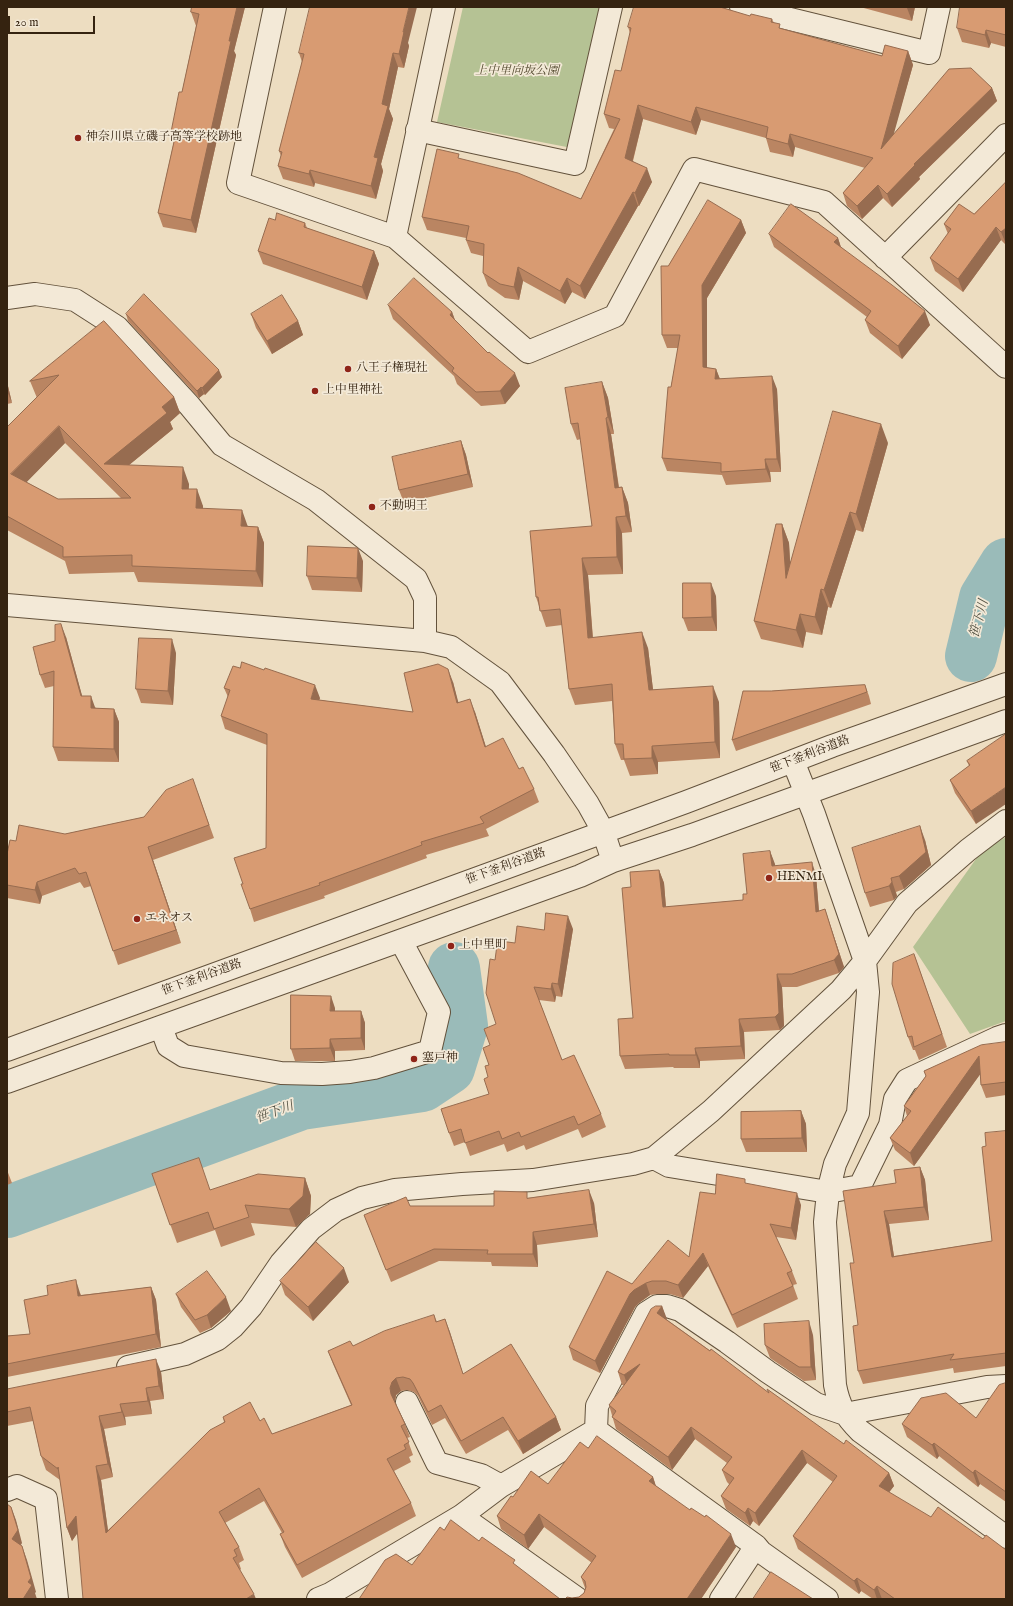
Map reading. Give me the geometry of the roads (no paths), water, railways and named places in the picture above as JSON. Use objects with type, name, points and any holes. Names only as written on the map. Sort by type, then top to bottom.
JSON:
[{"type":"street","points":[[275,7],[238,182],[395,237],[528,352],[615,316],[694,170],[824,202],[1006,367]]},
{"type":"street","points":[[395,237],[444,7]]},
{"type":"street","points":[[417,130],[575,164],[611,7]]},
{"type":"street","points":[[741,7],[928,53],[939,7]]},
{"type":"street","points":[[886,258],[1006,134]]},
{"type":"street","points":[[7,298],[35,294],[74,300],[117,327],[189,405],[222,445],[316,500],[416,579],[425,598],[425,641]]},
{"type":"street","points":[[7,605],[425,641],[451,647],[500,682],[554,754],[588,804],[603,831],[613,861]]},
{"type":"street","name":"笹下釜利谷道路","points":[[7,1050],[832,746],[1006,684]]},
{"type":"street","points":[[7,1082],[580,876],[613,861],[692,835],[1006,721]]},
{"type":"street","points":[[793,761],[814,814],[865,961],[868,992],[858,1113],[835,1164],[828,1192],[825,1222],[835,1385],[838,1399],[845,1414],[860,1431],[1006,1537]]},
{"type":"street","points":[[106,1372],[185,1354],[218,1339],[233,1327],[251,1307],[281,1263],[311,1229],[336,1210],[362,1198],[395,1190],[533,1180],[633,1164],[654,1158],[711,1111],[841,990],[865,961],[907,903],[968,850],[1006,821]]},
{"type":"street","points":[[161,1027],[168,1046],[184,1056],[281,1073],[322,1074],[350,1072],[374,1068],[430,1051],[439,1012],[401,941]]},
{"type":"street","points":[[654,1158],[670,1166],[828,1192],[860,1186],[890,1125],[895,1099],[907,1080],[1006,1035]]},
{"type":"street","points":[[596,1430],[597,1406],[646,1313],[657,1306],[667,1306],[680,1310],[816,1404],[845,1414],[987,1388],[1006,1386]]},
{"type":"street","points":[[407,1402],[438,1463],[482,1475],[501,1486]]},
{"type":"street","points":[[328,1597],[461,1516],[501,1486],[596,1430]]},
{"type":"street","points":[[596,1430],[827,1599]]},
{"type":"street","points":[[7,1490],[16,1486],[46,1499],[57,1599]]},
{"type":"street","points":[[461,1516],[578,1599]]},
{"type":"street","points":[[721,1599],[756,1546]]},
{"type":"waterway","name":"笹下川","points":[[971,656],[985,598],[1006,564]]},
{"type":"waterway","name":"笹下川","points":[[7,1212],[301,1104],[422,1086],[449,1068],[462,1026],[454,968]]},
{"type":"place","name":"神奈川県立磯子高等学校跡地","points":[[78,138]]},
{"type":"place","name":"八王子権現社","points":[[348,369]]},
{"type":"place","name":"上中里神社","points":[[315,391]]},
{"type":"place","name":"不動明王","points":[[372,507]]},
{"type":"place","name":"HENMI","points":[[769,878]]},
{"type":"place","name":"エネオス","points":[[137,919]]},
{"type":"place","name":"上中里町","points":[[451,946]]},
{"type":"place","name":"塞戸神","points":[[414,1059]]},
{"type":"park label","name":"上中里向坂公園","points":[[517,72]]}]
